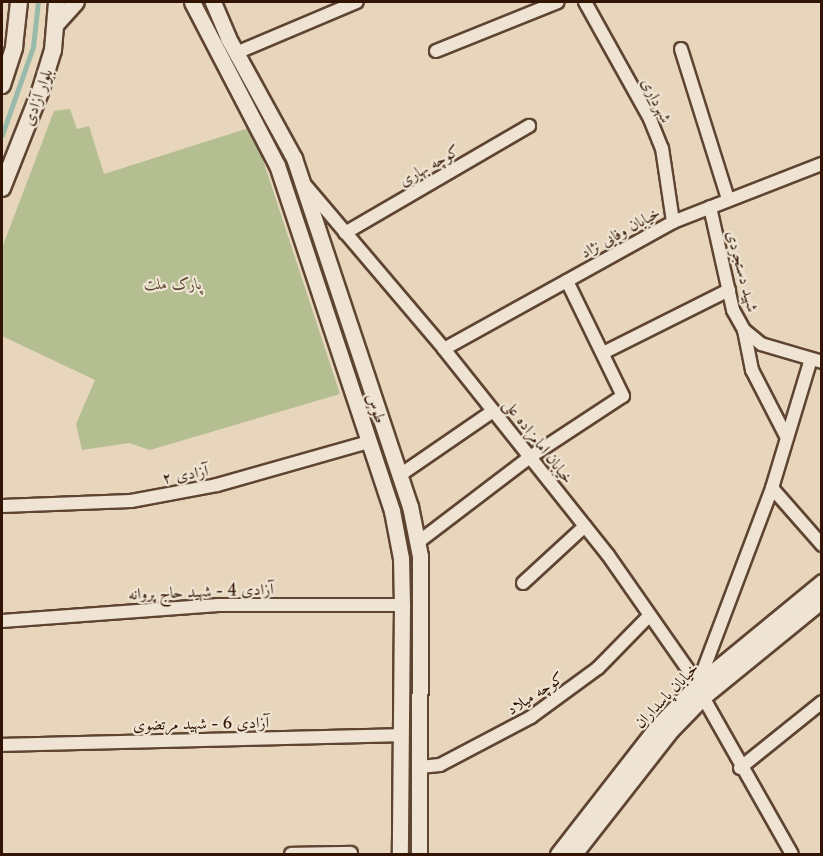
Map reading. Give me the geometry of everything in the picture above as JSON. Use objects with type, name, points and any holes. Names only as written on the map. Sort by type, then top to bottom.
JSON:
[{"type":"main road","points":[[2,85],[19,2]]},
{"type":"main road","name":"بلوار آزادی","points":[[2,188],[40,92],[55,26],[57,2]]},
{"type":"street","points":[[55,26],[76,2]]},
{"type":"street","name":"طوس","points":[[192,2],[277,165],[392,511],[401,558],[400,855]]},
{"type":"street","name":"طوس","points":[[213,2],[236,53],[294,158],[400,475],[417,543],[421,605],[419,855]]},
{"type":"street","points":[[236,53],[357,2]]},
{"type":"street","points":[[436,51],[558,2]]},
{"type":"street","name":"شهرداری","points":[[585,2],[662,148],[673,222]]},
{"type":"street","points":[[681,49],[728,199]]},
{"type":"street","name":"کوچه بهاری","points":[[343,231],[529,126]]},
{"type":"street","name":"خیابان وفایی نژاد","points":[[444,349],[673,222],[822,164]]},
{"type":"street","name":"خیابان امامزاده علی","points":[[302,181],[444,349],[585,526],[700,691],[740,768],[792,855]]},
{"type":"street","name":"شهید دستجردی","points":[[710,207],[729,290],[744,330],[761,344],[816,361]]},
{"type":"street","points":[[319,230],[343,231]]},
{"type":"street","points":[[417,543],[530,457],[620,399],[623,392],[567,281]]},
{"type":"street","points":[[603,353],[729,290]]},
{"type":"street","points":[[744,330],[752,370],[787,438]]},
{"type":"street","points":[[700,691],[772,488],[787,438],[816,361]]},
{"type":"street","points":[[400,475],[494,411]]},
{"type":"street","name":"آزادی ۲","points":[[2,506],[131,501],[217,485],[369,442]]},
{"type":"street","points":[[772,488],[822,545]]},
{"type":"street","points":[[523,583],[585,526]]},
{"type":"street","name":"خیابان پاسداران","points":[[558,855],[656,728],[822,582]]},
{"type":"street","name":"خیابان پاسداران","points":[[574,855],[700,691],[822,600]]},
{"type":"street","name":"آزادی 4 - شهید حاج پروانه","points":[[2,621],[218,605],[402,605]]},
{"type":"street","name":"کوچه میلاد","points":[[420,767],[440,765],[540,711],[598,668],[649,616]]},
{"type":"street","points":[[740,768],[822,702]]},
{"type":"street","name":"آزادی 6 - شهید مرتضوی","points":[[2,745],[401,735]]},
{"type":"street","points":[[291,855],[351,853]]},
{"type":"green space","name":"پارک ملت","points":[[70,109],[77,129],[89,126],[104,174],[252,127],[340,394],[150,450],[129,443],[82,450],[76,424],[95,380],[2,336],[2,248],[54,111]]},
{"type":"waterway","points":[[2,135],[33,47],[38,2]]}]
